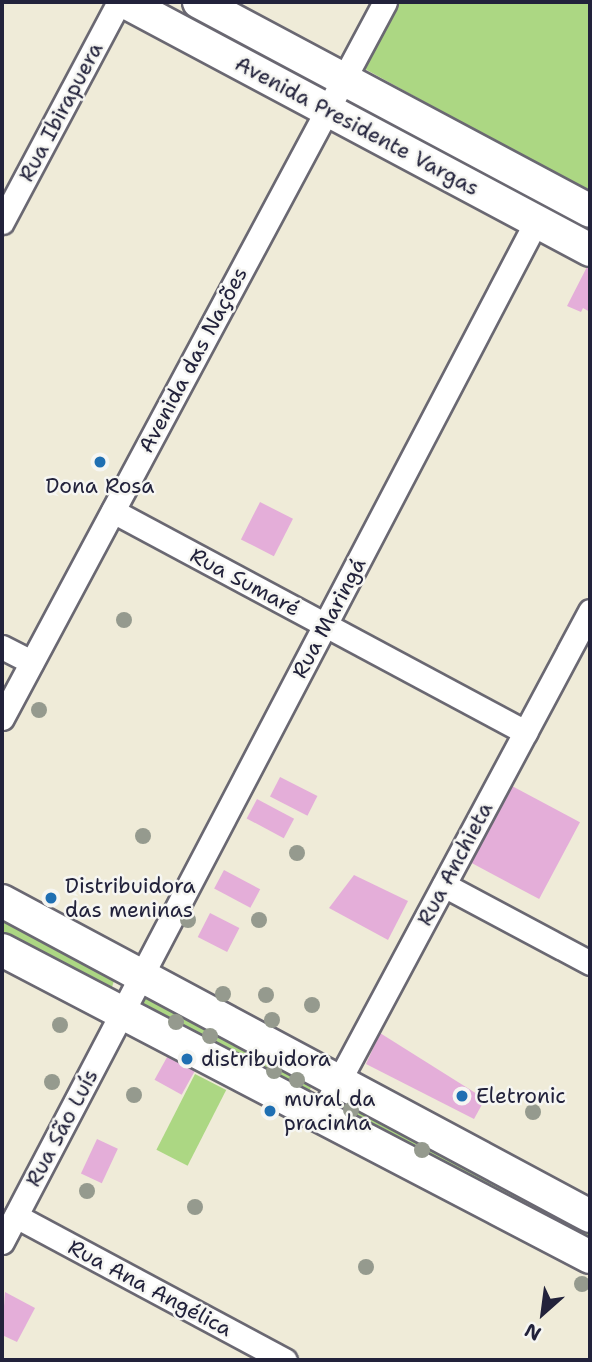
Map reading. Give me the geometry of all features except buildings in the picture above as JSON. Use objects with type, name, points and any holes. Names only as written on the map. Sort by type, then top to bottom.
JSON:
[{"type":"street","name":"Avenida Presidente Vargas","points":[[122,2],[590,250]]},
{"type":"street","name":"Rua Ibirapuera","points":[[2,222],[122,2]]},
{"type":"street","name":"Avenida Presidente Vargas","points":[[199,2],[590,211]]},
{"type":"street","name":"Avenida das Nações","points":[[2,718],[385,2]]},
{"type":"street","name":"Rua Maringá","points":[[122,1013],[536,222]]},
{"type":"street","name":"Rua Sumaré","points":[[113,511],[525,732]]},
{"type":"street","name":"Rua Anchieta","points":[[319,1118],[590,611]]},
{"type":"street","points":[[2,647],[31,662]]},
{"type":"street","points":[[444,885],[590,963]]},
{"type":"street","points":[[2,901],[141,978],[590,1216]]},
{"type":"street","points":[[2,950],[319,1118],[590,1257]]},
{"type":"street","name":"Rua São Luís","points":[[2,1242],[122,1013]]},
{"type":"street","name":"Rua Ana Angélica","points":[[16,1216],[285,1360]]},
{"type":"green space","points":[[398,2],[590,2],[590,193],[365,69]]},
{"type":"green space","points":[[2,913],[115,978],[112,987],[108,991],[2,939]]},
{"type":"green space","points":[[141,992],[312,1083],[310,1090],[306,1095],[137,1012]]},
{"type":"green space","points":[[195,1074],[226,1090],[188,1166],[156,1150]]},
{"type":"green space","points":[[338,1098],[590,1223],[590,1252],[333,1107]]},
{"type":"place","name":"Dona Rosa","points":[[100,462]]},
{"type":"place","name":"Distribuidora das meninas","points":[[51,898]]},
{"type":"place","name":"distribuidora","points":[[187,1059]]},
{"type":"place","name":"Eletronic","points":[[462,1096]]},
{"type":"place","name":"mural da pracinha","points":[[270,1111]]}]
